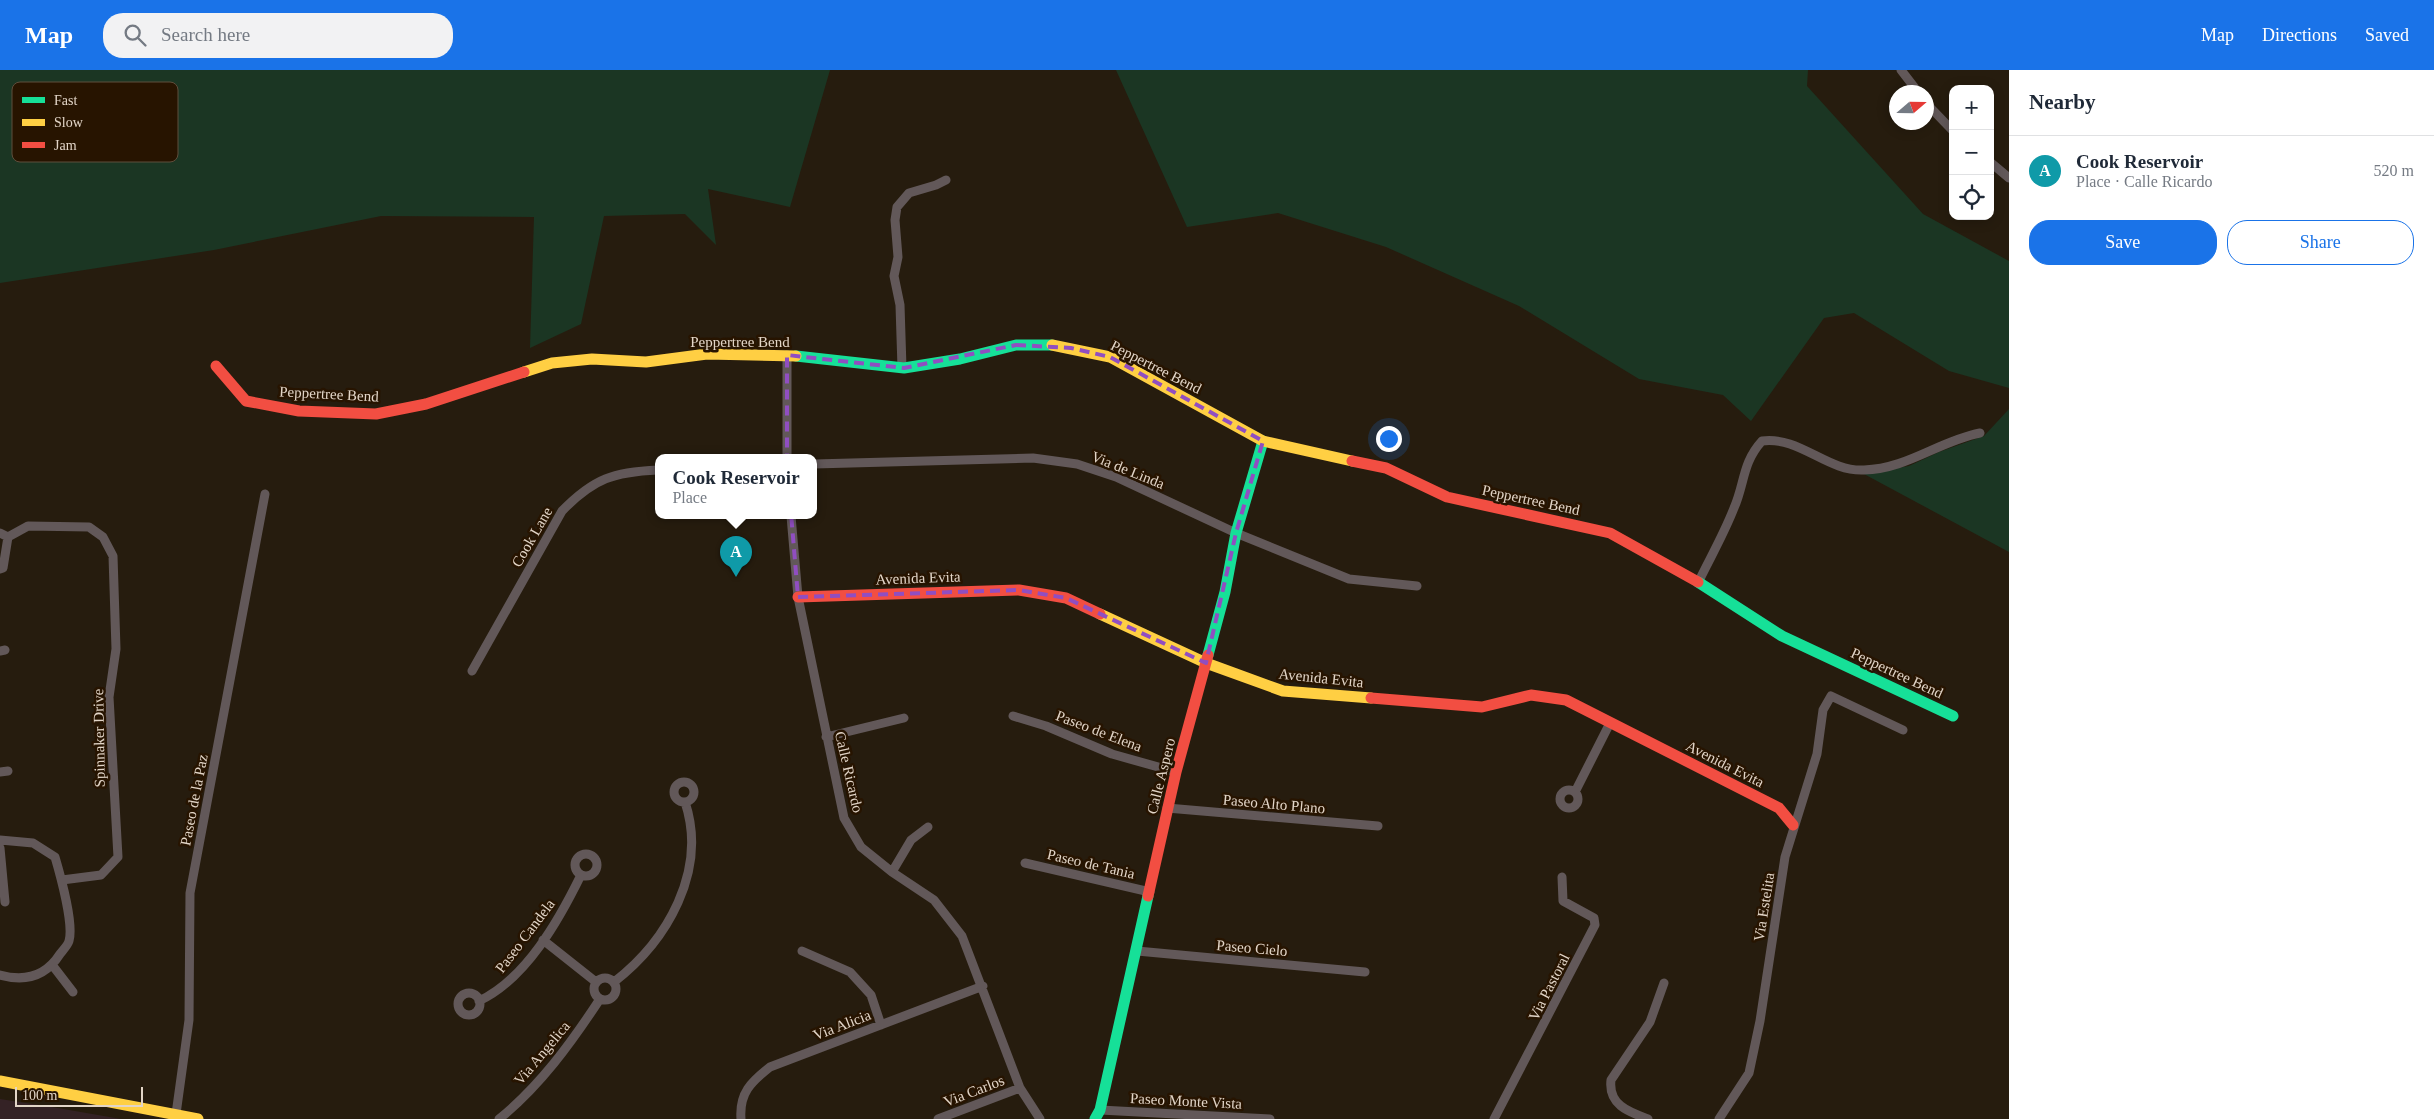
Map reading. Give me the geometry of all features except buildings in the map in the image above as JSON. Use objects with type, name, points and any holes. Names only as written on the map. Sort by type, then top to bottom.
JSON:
[{"type":"street","points":[[1900,70],[1912,85]]},
{"type":"street","points":[[1934,111],[1952,130]]},
{"type":"street","points":[[1994,165],[2009,178]]},
{"type":"street","points":[[902,368],[900,305],[894,276],[898,257],[895,220],[897,206],[909,193],[946,180]]},
{"type":"street","name":"Peppertree Bend","points":[[216,366],[246,401],[299,410],[376,414],[426,404],[552,363],[592,359],[646,362],[707,354],[787,355],[902,368],[960,359],[1016,345],[1044,344],[1071,348],[1110,357],[1263,441],[1386,468],[1447,497],[1610,533],[1698,582],[1782,636],[1953,716]]},
{"type":"street","points":[[787,355],[787,454]]},
{"type":"street","points":[[1698,582],[1724,534],[1736,505],[1752,452],[1762,440],[1774,439],[1794,444],[1838,466],[1863,471],[1907,462],[1952,440],[1980,433]]},
{"type":"street","name":"Calle Aspero","points":[[1098,1114],[1137,951],[1167,808],[1224,592],[1236,532],[1263,441]]},
{"type":"street","name":"Via de Linda","points":[[817,464],[1033,458],[1077,464],[1116,477],[1236,532],[1349,579],[1417,586]]},
{"type":"street","name":"Cook Lane","points":[[472,671],[562,510],[581,492],[603,478],[655,470]]},
{"type":"street","name":"Paseo de la Paz","points":[[176,1114],[189,1020],[190,893],[265,494]]},
{"type":"street","name":"Calle Ricardo","points":[[791,519],[798,597],[844,818],[861,847],[892,872],[934,900],[962,936],[983,986],[1020,1088],[1040,1119]]},
{"type":"street","name":"Spinnaker Drive","points":[[4,535],[28,526],[89,526],[103,537],[113,556],[116,649],[109,697],[118,857],[101,875],[62,880]]},
{"type":"street","points":[[0,570],[3,568],[4,535]]},
{"type":"street","name":"Avenida Evita","points":[[798,597],[1019,590],[1066,598],[1206,663],[1282,691],[1482,707],[1531,695],[1566,700],[1779,808],[1793,825]]},
{"type":"street","name":"Via Estelita","points":[[1720,1119],[1749,1072],[1760,1021],[1785,857],[1793,825],[1817,754],[1823,710],[1831,696],[1903,730]]},
{"type":"street","name":"Paseo de Elena","points":[[1013,716],[1046,726],[1112,754],[1176,772]]},
{"type":"street","points":[[826,737],[904,718]]},
{"type":"street","points":[[1575,792],[1610,723]]},
{"type":"street","name":"Via Angelica","points":[[499,1119],[549,1070],[570,1044],[600,999],[607,1000],[613,996],[616,989],[614,982],[649,951],[674,913],[682,891],[690,856],[690,819],[685,802]]},
{"type":"street","name":"Paseo Alto Plano","points":[[1167,808],[1378,826]]},
{"type":"street","points":[[892,872],[912,840],[928,827]]},
{"type":"street","points":[[0,840],[33,843],[55,857],[67,906],[69,941],[53,966],[38,975],[24,979],[0,975]]},
{"type":"street","points":[[0,848],[5,902]]},
{"type":"street","name":"Paseo de Tania","points":[[1025,863],[1150,892]]},
{"type":"street","name":"Paseo Candela","points":[[479,1001],[502,989],[543,940],[564,908],[581,875]]},
{"type":"street","name":"Via Pastoral","points":[[1494,1119],[1595,925],[1594,918],[1563,901],[1562,877]]},
{"type":"street","points":[[543,940],[596,982]]},
{"type":"street","points":[[802,950],[850,972],[871,995],[881,1025]]},
{"type":"street","name":"Paseo Cielo","points":[[1137,951],[1365,972]]},
{"type":"street","points":[[53,966],[72,992]]},
{"type":"street","points":[[600,999],[594,991],[596,982],[602,978],[608,978],[614,982]]},
{"type":"street","points":[[1648,1119],[1634,1114],[1614,1101],[1610,1088],[1611,1080],[1650,1022],[1664,983]]},
{"type":"street","name":"Via Alicia","points":[[741,1119],[740,1106],[750,1084],[770,1068],[983,986]]},
{"type":"street","points":[[0,1081],[198,1119]]},
{"type":"street","name":"Via Carlos","points":[[938,1119],[1020,1088]]},
{"type":"street","name":"Paseo Monte Vista","points":[[1098,1114],[1270,1119]]},
{"type":"highlighted area","points":[[1016,345],[1071,348],[1110,357],[1263,441],[1236,533],[1206,663],[1066,598],[1019,590],[798,597],[787,465],[787,355],[904,368]]},
{"type":"shaded area","points":[[0,1099],[52,1107],[121,1119],[0,1119]]},
{"type":"green space","points":[[0,70],[830,70],[790,207],[708,189],[716,245],[685,214],[604,216],[581,324],[530,348],[534,217],[381,216],[214,250],[0,283]]},
{"type":"green space","points":[[1116,70],[1808,70],[1807,86],[1923,214],[2009,261],[2009,388],[1949,371],[1854,313],[1824,318],[1751,421],[1723,395],[1639,379],[1519,306],[1386,247],[1278,213],[1187,227]]},
{"type":"green space","points":[[2009,409],[2009,552],[1864,474],[1909,466],[1939,452],[1984,436]]},
{"type":"traffic: fast","points":[[796,356],[904,368],[960,359],[1016,345],[1052,345]]},
{"type":"traffic: fast","points":[[1208,655],[1225,592],[1236,533],[1263,441]]},
{"type":"traffic: fast","points":[[1698,582],[1782,636],[1953,716]]},
{"type":"traffic: fast","points":[[1095,1119],[1100,1110],[1148,896]]},
{"type":"traffic: slow","points":[[1052,345],[1110,357],[1263,441],[1352,461]]},
{"type":"traffic: slow","points":[[524,372],[552,363],[592,359],[646,362],[707,354],[796,356]]},
{"type":"traffic: slow","points":[[1100,614],[1206,663],[1283,691],[1371,698]]},
{"type":"traffic: slow","points":[[0,1081],[198,1119]]},
{"type":"traffic: jam","points":[[216,366],[246,401],[299,411],[376,414],[426,404],[524,372]]},
{"type":"traffic: jam","points":[[1352,461],[1386,468],[1447,497],[1610,533],[1698,582]]},
{"type":"traffic: jam","points":[[798,597],[1019,590],[1066,598],[1100,614]]},
{"type":"traffic: jam","points":[[1148,896],[1176,772],[1208,655]]},
{"type":"traffic: jam","points":[[1371,698],[1482,707],[1531,695],[1566,700],[1779,808],[1793,825]]},
{"type":"place","name":"Cook Reservoir","points":[[736,577]]}]
